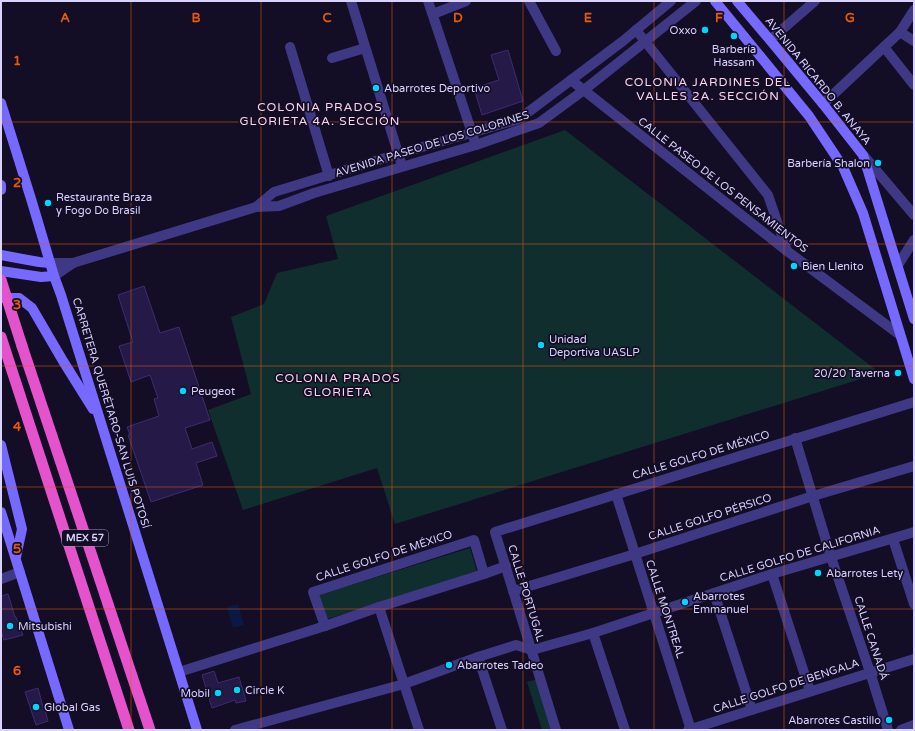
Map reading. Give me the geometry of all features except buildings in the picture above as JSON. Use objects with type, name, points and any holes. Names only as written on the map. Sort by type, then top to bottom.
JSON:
[{"type":"highway","name":"MEX 57","points":[[1,280],[150,730]]},
{"type":"highway","name":"MEX 57","points":[[1,337],[129,730]]},
{"type":"main road","points":[[715,1],[809,116],[843,167],[863,213],[914,379]]},
{"type":"main road","name":"AVENIDA RICARDO B. ANAYA","points":[[737,1],[823,104],[863,155],[914,318]]},
{"type":"main road","name":"CARRETERA QUERÉTARO-SAN LUIS POTOSÍ","points":[[1,104],[197,730]]},
{"type":"main road","points":[[1,185],[1,190]]},
{"type":"main road","points":[[1,255],[50,263]]},
{"type":"main road","points":[[1,271],[41,278],[54,276]]},
{"type":"main road","points":[[1,298],[19,298],[32,308],[101,422]]},
{"type":"main road","points":[[1,444],[22,529],[15,559]]},
{"type":"main road","points":[[1,512],[69,730]]},
{"type":"street","points":[[351,1],[402,166]]},
{"type":"street","points":[[428,1],[476,144]]},
{"type":"street","points":[[432,14],[466,1]]},
{"type":"street","points":[[529,1],[556,51]]},
{"type":"street","name":"AVENIDA PASEO DE LOS COLORINES","points":[[256,207],[274,192],[519,119],[636,30],[671,1]]},
{"type":"street","name":"AVENIDA PASEO DE LOS COLORINES","points":[[50,263],[73,263],[256,207],[279,206],[539,123],[584,90],[696,1]]},
{"type":"street","points":[[770,40],[815,1]]},
{"type":"street","points":[[823,104],[900,32],[914,10]]},
{"type":"street","points":[[636,30],[768,195],[787,251]]},
{"type":"street","points":[[900,32],[914,41]]},
{"type":"street","points":[[290,47],[329,176]]},
{"type":"street","points":[[332,58],[366,48]]},
{"type":"street","points":[[884,48],[914,85]]},
{"type":"street","name":"CALLE PASEO DE LOS PENSAMIENTOS","points":[[571,80],[787,251],[900,335]]},
{"type":"street","points":[[863,155],[914,216]]},
{"type":"street","points":[[293,187],[297,199]]},
{"type":"street","points":[[274,192],[279,206]]},
{"type":"street","points":[[898,265],[914,240]]},
{"type":"street","name":"AVENIDA PASEO DE LOS COLORINES","points":[[54,276],[73,263]]},
{"type":"street","name":"CALLE GOLFO DE MÉXICO","points":[[495,532],[914,402]]},
{"type":"street","name":"CALLE CANADÁ","points":[[795,438],[831,557],[888,730]]},
{"type":"street","name":"CALLE GOLFO PÉRSICO","points":[[513,591],[635,554],[813,496],[914,466]]},
{"type":"street","name":"CALLE MONTREAL","points":[[616,494],[690,730]]},
{"type":"street","name":"CALLE PORTUGAL","points":[[495,532],[556,730]]},
{"type":"street","name":"CALLE GOLFO DE CALIFORNIA","points":[[235,730],[404,684],[516,645],[532,650],[593,633],[772,574],[914,532]]},
{"type":"street","points":[[893,539],[914,604]]},
{"type":"street","name":"CALLE GOLFO DE MÉXICO","points":[[325,626],[313,592],[474,540],[484,574]]},
{"type":"street","points":[[179,672],[325,626],[506,566]]},
{"type":"street","points":[[1,579],[20,572]]},
{"type":"street","points":[[772,574],[810,691]]},
{"type":"street","points":[[714,593],[752,710]]},
{"type":"street","points":[[379,607],[419,730]]},
{"type":"street","points":[[593,633],[625,730]]},
{"type":"street","points":[[478,657],[502,730]]},
{"type":"street","name":"CALLE GOLFO DE BENGALA","points":[[690,730],[914,659]]},
{"type":"street","points":[[901,730],[914,725]]},
{"type":"green space","name":"Unidad Deportiva UASLP","points":[[565,130],[880,373],[395,524],[377,468],[243,510],[208,410],[251,394],[231,317],[264,304],[277,273],[338,259],[326,216]]},
{"type":"green space","points":[[470,548],[477,572],[327,619],[319,595]]},
{"type":"green space","points":[[538,679],[554,730],[542,730],[527,682]]},
{"type":"water","points":[[238,604],[244,625],[233,628],[227,607]]},
{"type":"place","name":"Oxxo","points":[[705,30]]},
{"type":"place","name":"Barbería Hassam","points":[[734,36]]},
{"type":"place","name":"Abarrotes Deportivo","points":[[376,88]]},
{"type":"place","name":"Barbería Shalon","points":[[878,163]]},
{"type":"place","name":"Restaurante Braza y Fogo Do Brasil","points":[[48,203]]},
{"type":"place","name":"Bien Llenito","points":[[794,266]]},
{"type":"place","name":"Unidad Deportiva UASLP","points":[[541,345]]},
{"type":"place","name":"20/20 Taverna","points":[[898,373]]},
{"type":"place","name":"Peugeot","points":[[183,391]]},
{"type":"place","name":"Abarrotes Lety","points":[[818,573]]},
{"type":"place","name":"Abarrotes Emmanuel","points":[[685,602]]},
{"type":"place","name":"Mitsubishi","points":[[10,626]]},
{"type":"place","name":"Abarrotes Tadeo","points":[[449,665]]},
{"type":"place","name":"Circle K","points":[[237,690]]},
{"type":"place","name":"Mobil","points":[[218,693]]},
{"type":"place","name":"Global Gas","points":[[36,707]]},
{"type":"place","name":"Abarrotes Castillo","points":[[889,720]]},
{"type":"district","name":"COLONIA JARDINES DEL VALLES 2A. SECCIÓN","points":[[708,89]]},
{"type":"district","name":"COLONIA PRADOS GLORIETA 4A. SECCIÓN","points":[[320,114]]},
{"type":"district","name":"COLONIA PRADOS GLORIETA","points":[[338,385]]}]
